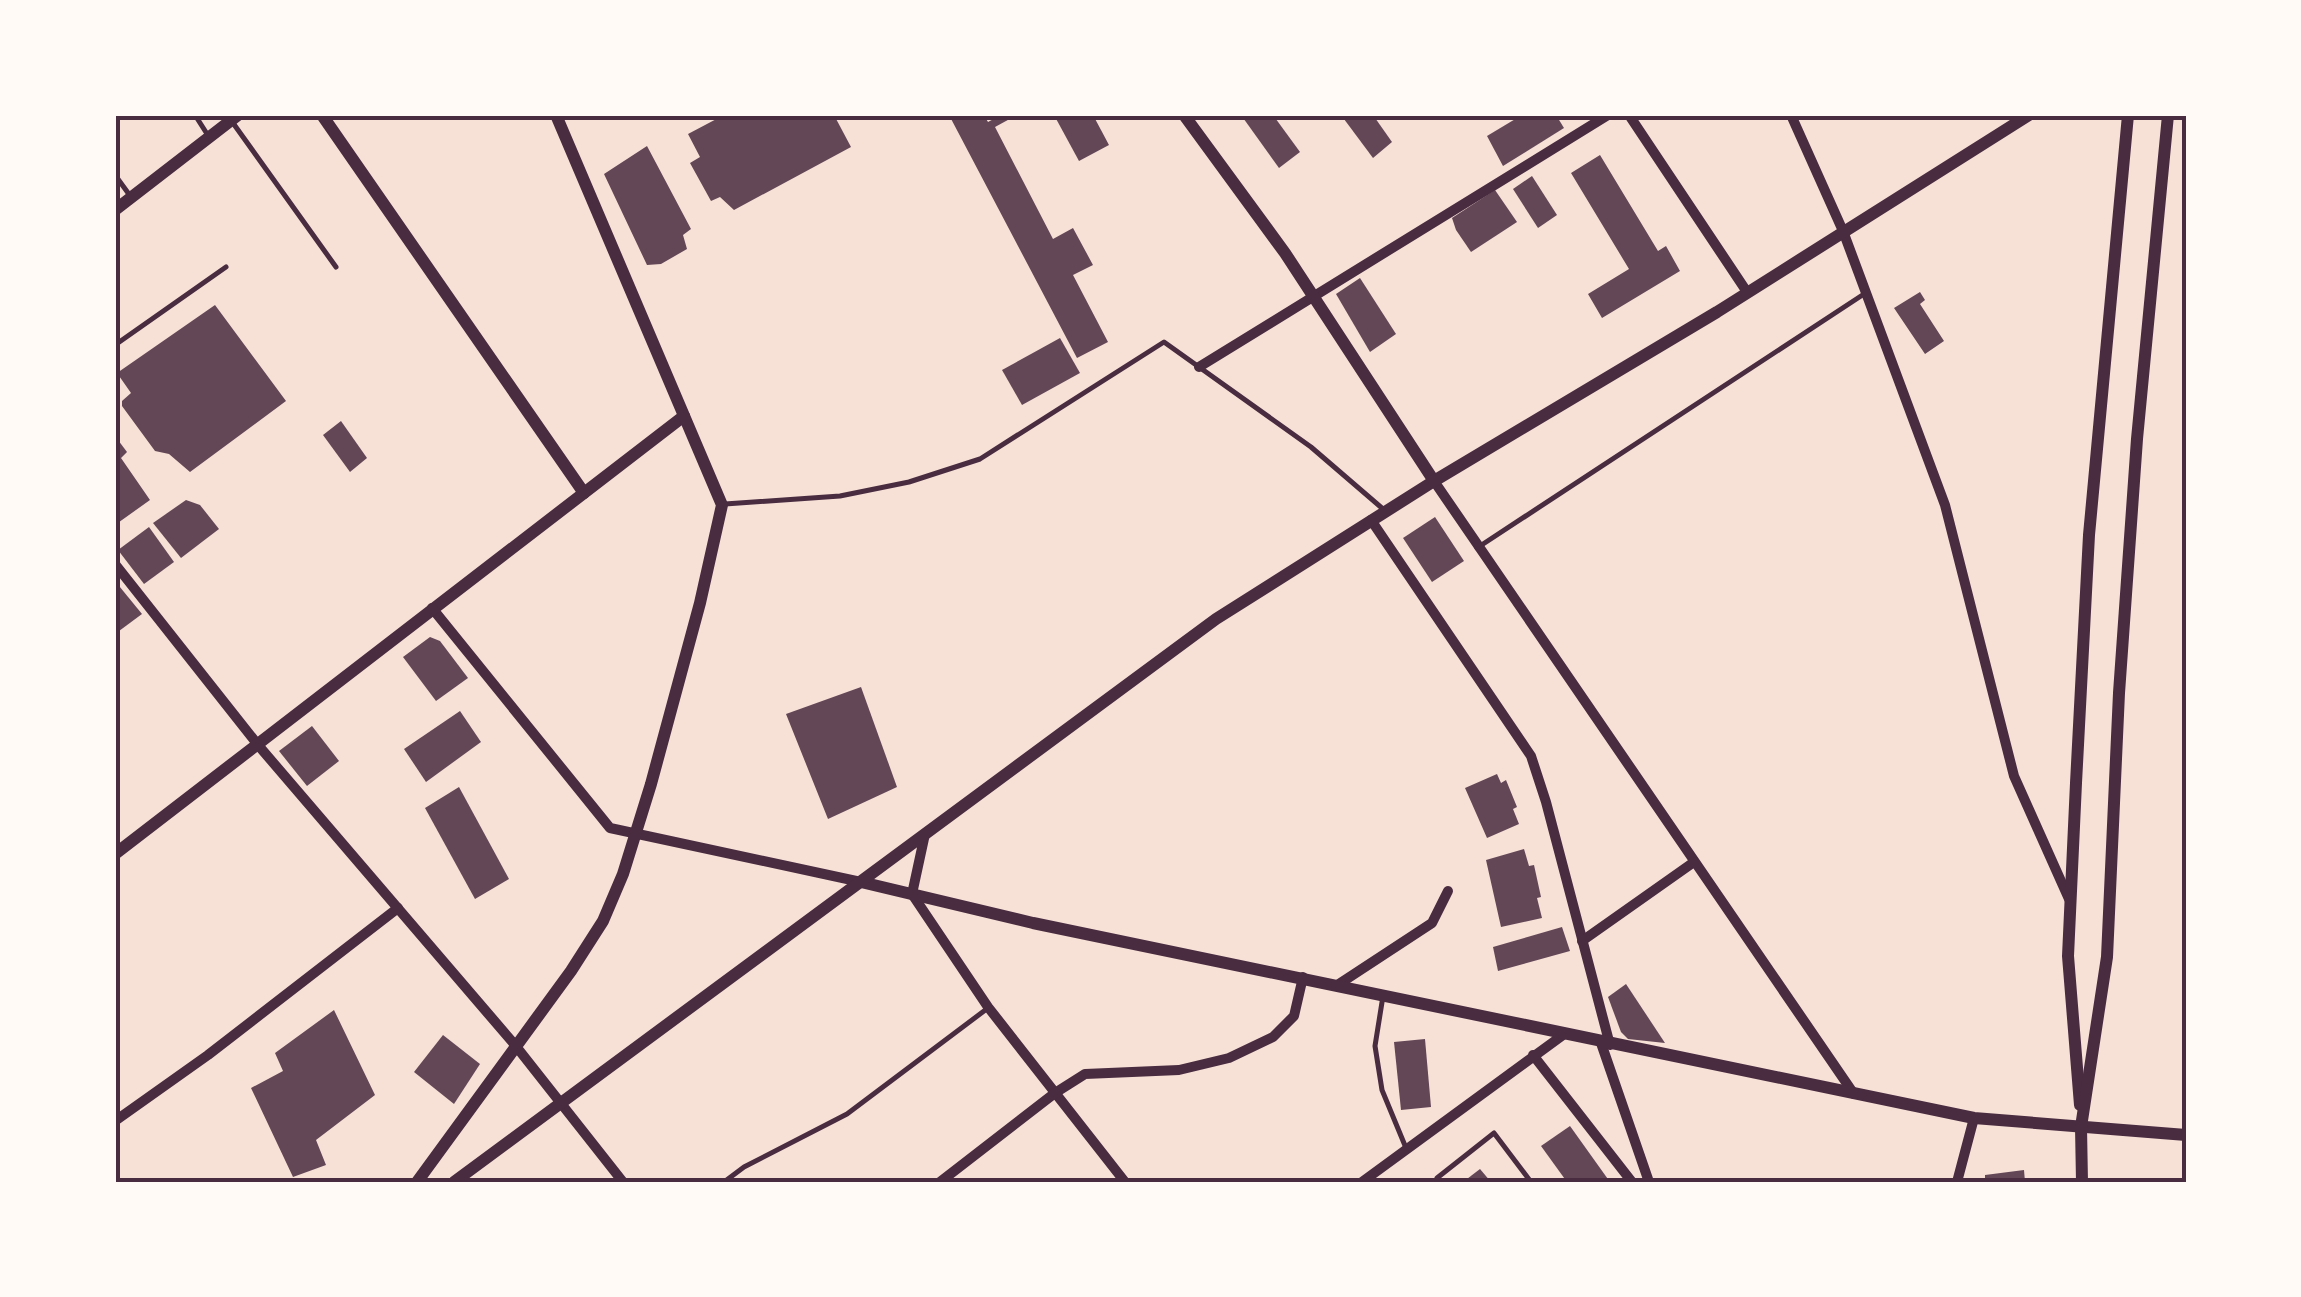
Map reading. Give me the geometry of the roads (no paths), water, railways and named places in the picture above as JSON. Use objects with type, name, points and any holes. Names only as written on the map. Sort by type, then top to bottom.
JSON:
[{"type":"street","points":[[322,115],[584,492]]},
{"type":"street","points":[[417,1182],[571,972],[603,921],[636,832],[695,620],[722,504],[556,115]]},
{"type":"street","points":[[1184,115],[1313,297],[1477,548],[1854,1094]]},
{"type":"street","points":[[1199,367],[1608,115]]},
{"type":"street","points":[[1629,115],[1747,292]]},
{"type":"street","points":[[1791,115],[1843,231],[1945,505],[2014,776],[2071,902]]},
{"type":"street","points":[[454,1182],[1216,619],[1370,520],[1747,292],[2029,115]]},
{"type":"street","points":[[2082,1182],[2082,1127],[2068,956],[2089,535],[2128,115]]},
{"type":"street","points":[[2082,1127],[2108,957],[2136,439],[2168,115]]},
{"type":"street","points":[[115,210],[235,118]]},
{"type":"street","points":[[115,854],[684,416]]},
{"type":"street","points":[[1370,520],[1531,756],[1606,1044],[1649,1182]]},
{"type":"street","points":[[115,564],[258,745],[515,1046],[624,1182]]},
{"type":"street","points":[[432,608],[610,828],[1033,924],[1384,993],[1606,1044],[1974,1118],[2186,1136]]},
{"type":"street","points":[[925,834],[912,894],[988,1007],[1125,1182]]},
{"type":"street","points":[[1582,941],[1694,862]]},
{"type":"street","points":[[1339,984],[1432,923],[1448,891]]},
{"type":"street","points":[[115,1121],[208,1056],[398,908]]},
{"type":"street","points":[[940,1182],[1054,1093],[1085,1074],[1179,1070],[1229,1058],[1273,1037],[1294,1016],[1303,977]]},
{"type":"street","points":[[1362,1182],[1563,1034]]},
{"type":"street","points":[[1534,1055],[1632,1182]]},
{"type":"street","points":[[1957,1182],[1974,1118]]},
{"type":"street","points":[[444,1182],[473,1168]]},
{"type":"lane","points":[[195,115],[209,137]]},
{"type":"lane","points":[[235,118],[336,267]]},
{"type":"lane","points":[[115,176],[132,197]]},
{"type":"lane","points":[[115,345],[226,268]]},
{"type":"lane","points":[[1477,548],[1864,294]]},
{"type":"lane","points":[[722,504],[840,496],[910,482],[980,460],[1164,342],[1311,447],[1385,511]]},
{"type":"lane","points":[[1384,993],[1375,1046],[1382,1090],[1406,1148]]},
{"type":"lane","points":[[724,1182],[744,1167],[847,1114],[988,1007]]},
{"type":"lane","points":[[1437,1178],[1494,1133],[1531,1182]]}]
